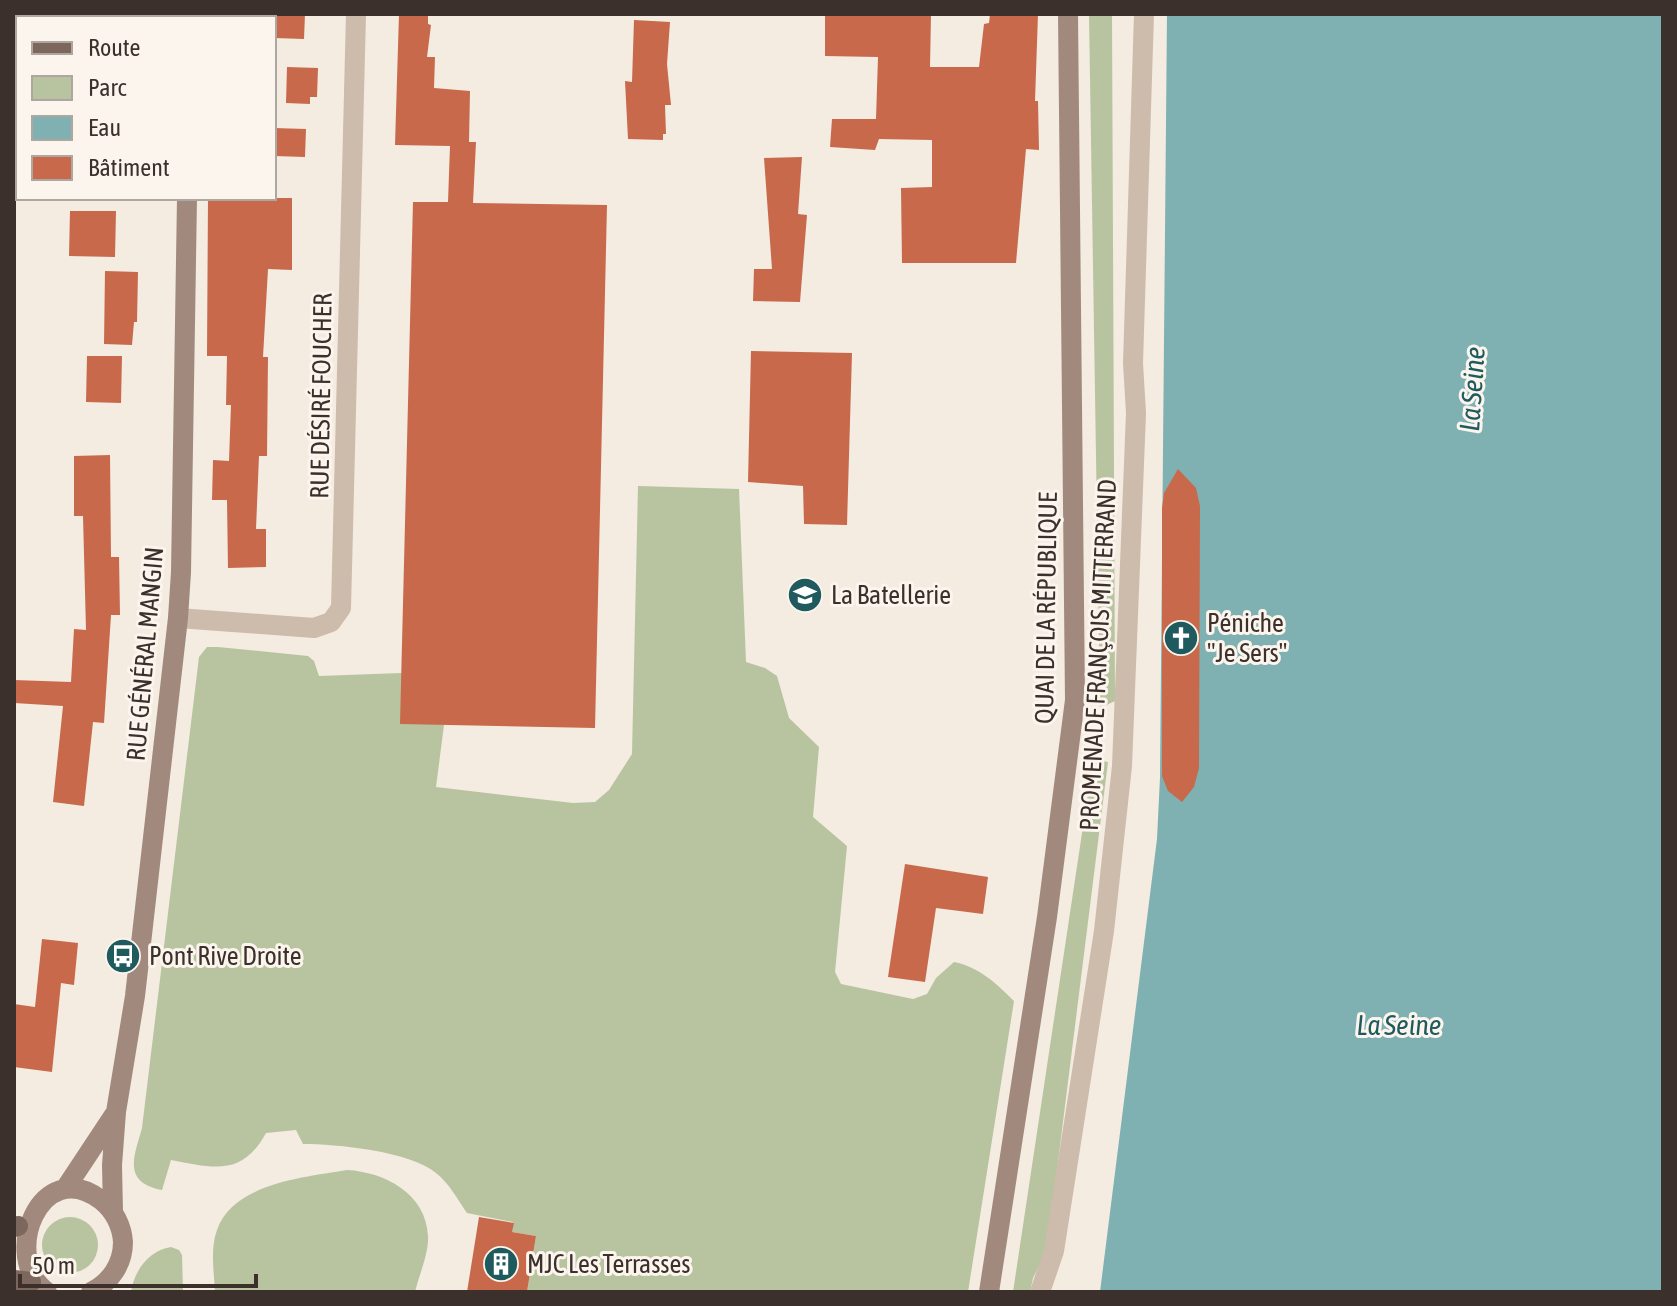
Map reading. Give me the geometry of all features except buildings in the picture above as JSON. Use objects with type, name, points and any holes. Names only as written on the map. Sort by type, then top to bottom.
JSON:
[{"type":"main road","name":"QUAI DE LA RÉPUBLIQUE","points":[[989,1292],[1047,917],[1075,700],[1068,14]]},
{"type":"main road","name":"RUE GÉNÉRAL MANGIN","points":[[119,1292],[122,1236],[113,1212],[112,1165],[116,1112],[135,996],[181,572],[187,200]]},
{"type":"main road","name":"RUE GÉNÉRAL MANGIN","points":[[65,1189],[116,1112]]},
{"type":"main road","points":[[31,1285],[16,1256],[16,1227],[23,1214],[39,1198],[65,1189],[76,1189],[97,1197],[113,1212]]},
{"type":"main road","points":[[91,1292],[105,1283],[119,1261]]},
{"type":"street","name":"RUE DÉSIRÉ FOUCHER","points":[[178,618],[314,628],[331,622],[341,608],[356,14]]},
{"type":"street","name":"PROMENADE FRANÇOIS MITTERRAND","points":[[1040,1292],[1054,1251],[1104,931],[1122,766],[1136,413],[1133,363],[1144,14]]},
{"type":"green space","points":[[1089,14],[1112,14],[1115,701],[1100,708]]},
{"type":"green space","points":[[638,486],[739,489],[746,662],[777,676],[789,718],[819,747],[813,817],[847,846],[835,972],[841,984],[913,999],[927,994],[936,978],[954,962],[979,972],[1014,1001],[968,1292],[527,1292],[536,1236],[512,1232],[513,1222],[467,1213],[445,1182],[424,1165],[372,1150],[303,1144],[296,1130],[266,1133],[247,1157],[226,1166],[171,1160],[162,1190],[149,1186],[136,1175],[134,1158],[142,1128],[199,657],[207,647],[218,647],[308,656],[314,661],[319,676],[402,673],[444,725],[436,787],[573,803],[595,802],[609,790],[632,754]]},
{"type":"green space","points":[[1093,760],[1108,762],[1047,1250],[1033,1278],[1030,1292],[1013,1292]]},
{"type":"green space","points":[[347,1170],[388,1180],[401,1188],[420,1208],[428,1243],[415,1292],[215,1292],[215,1237],[225,1214],[254,1192],[273,1185]]},
{"type":"green space","points":[[70,1217],[90,1225],[98,1245],[90,1265],[70,1273],[50,1265],[42,1245],[50,1225]]},
{"type":"green space","points":[[171,1247],[182,1255],[183,1292],[131,1292],[135,1277],[149,1257]]},
{"type":"water","name":"La Seine","points":[[1167,14],[1663,14],[1663,1292],[1100,1292],[1157,839]]},
{"type":"place","name":"La Batellerie","points":[[805,595]]},
{"type":"place","name":"Péniche \"Je Sers\"","points":[[1181,638]]},
{"type":"place","name":"Pont Rive Droite","points":[[123,956]]},
{"type":"place","name":"MJC Les Terrasses","points":[[501,1264]]}]
